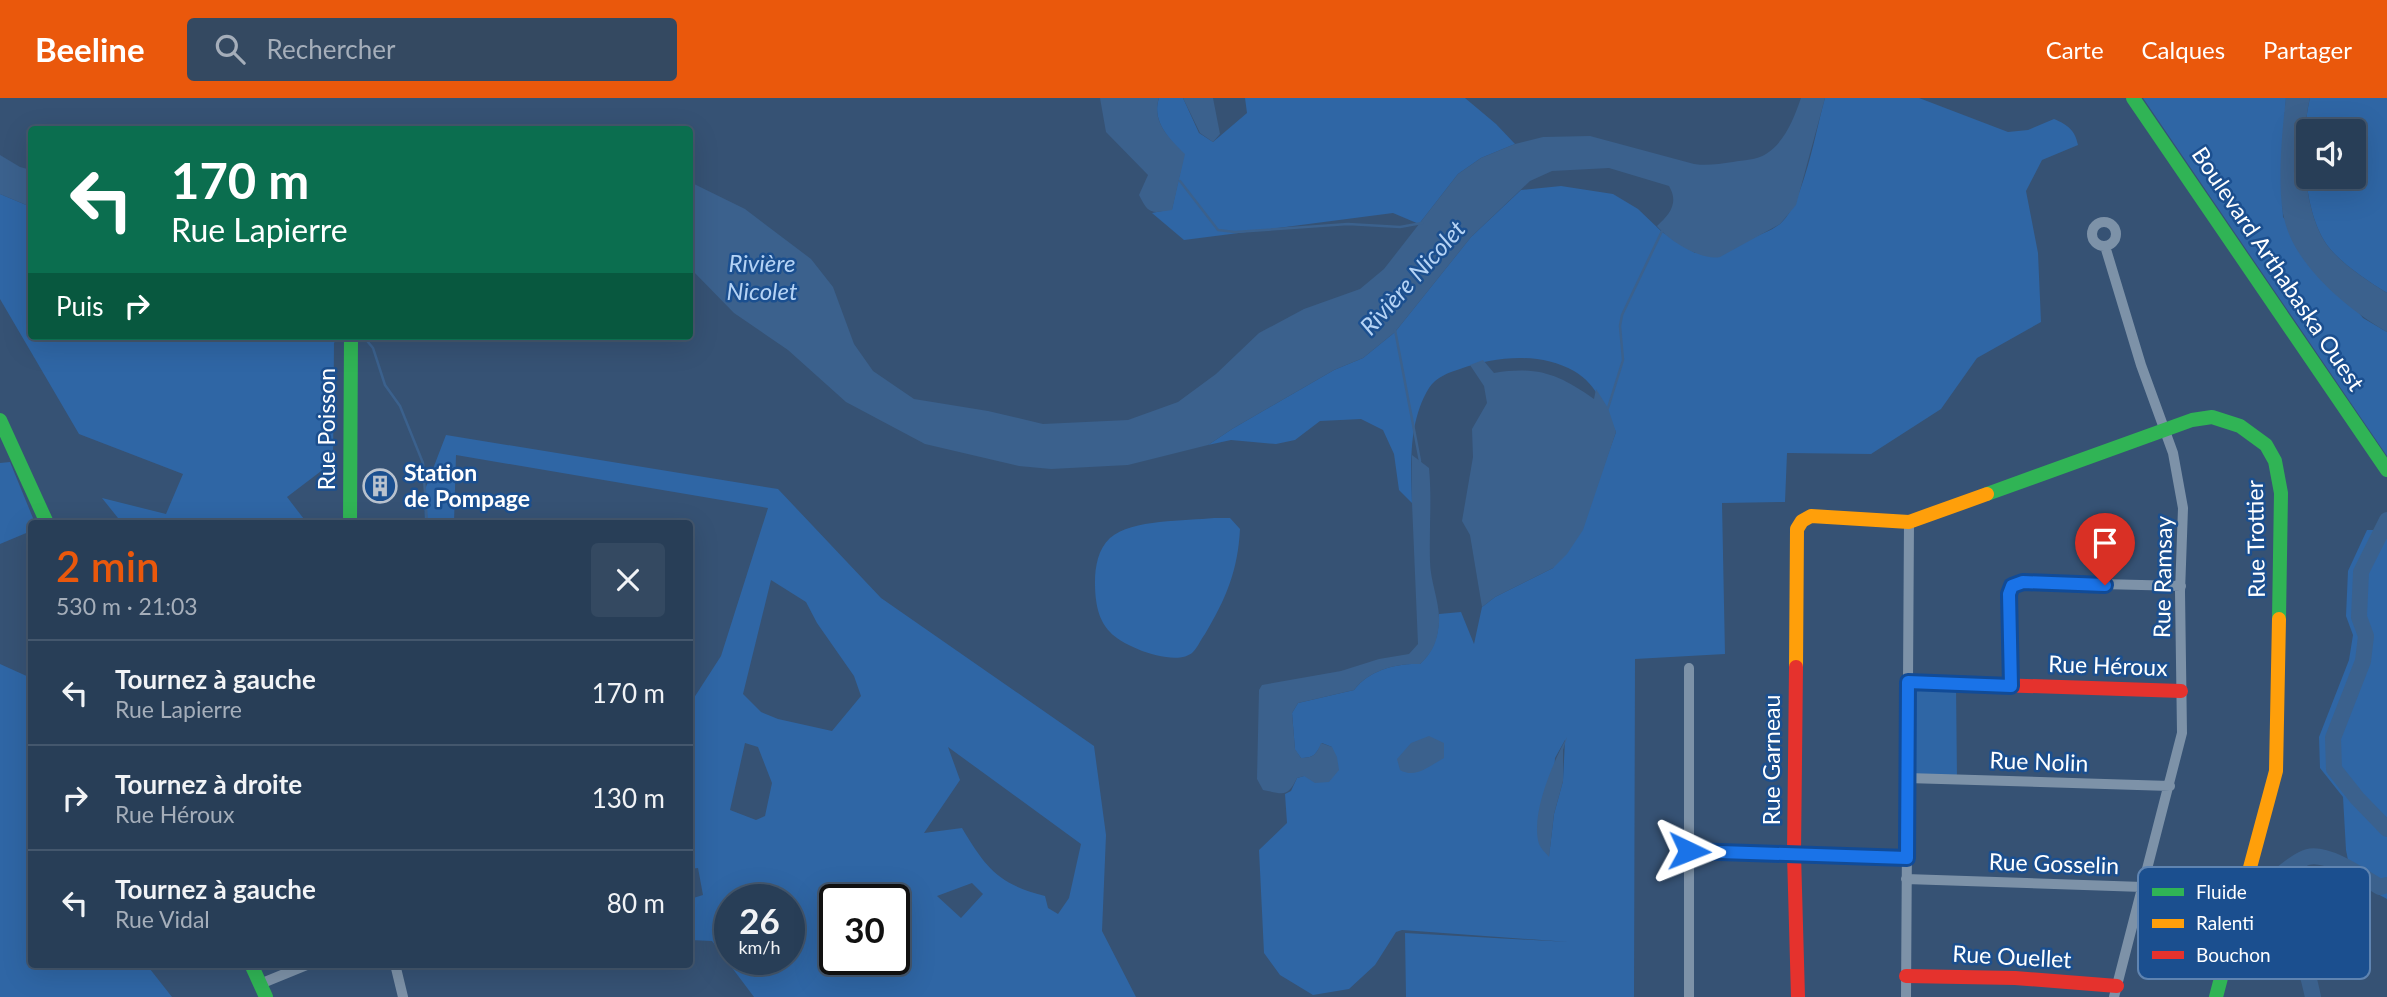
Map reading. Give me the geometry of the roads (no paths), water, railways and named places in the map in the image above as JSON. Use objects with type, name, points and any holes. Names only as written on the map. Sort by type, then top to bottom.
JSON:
[{"type":"street","name":"Boulevard Arthabaska Ouest","points":[[2133,98],[2386,468]]},
{"type":"street","name":"Rue Ramsay","points":[[2105,246],[2141,365],[2165,429],[2177,471],[2183,508],[2180,586],[2182,733],[2148,867]]},
{"type":"street","name":"Rue Poisson","points":[[350,520],[351,340]]},
{"type":"street","name":"Rue Trottier","points":[[1800,523],[1811,516],[1909,522],[2197,419],[2209,417],[2234,423],[2262,440],[2275,458],[2281,487],[2280,630],[2276,771],[2251,867]]},
{"type":"street","points":[[0,420],[46,520]]},
{"type":"street","points":[[1906,997],[1909,522]]},
{"type":"street","name":"Rue Garneau","points":[[1798,997],[1794,854],[1797,529],[1800,523]]},
{"type":"street","points":[[2011,686],[2009,594],[2012,586],[2023,582],[2180,586]]},
{"type":"street","points":[[1689,668],[1689,997]]},
{"type":"street","name":"Rue Héroux","points":[[1908,682],[2181,691]]},
{"type":"street","name":"Rue Nolin","points":[[1907,778],[2170,786]]},
{"type":"street","points":[[1689,851],[1907,858]]},
{"type":"street","name":"Rue Gosselin","points":[[1906,879],[2138,887]]},
{"type":"street","name":"Rue Ramsay","points":[[2115,991],[2138,906]]},
{"type":"street","points":[[253,968],[263,990],[302,968]]},
{"type":"street","points":[[396,968],[403,997]]},
{"type":"street","name":"Rue Ouellet","points":[[1906,976],[2015,978],[2115,991]]},
{"type":"street","name":"Rue Trottier","points":[[2216,997],[2221,979]]},
{"type":"water","points":[[1100,98],[1159,98],[1158,115],[1163,129],[1185,154],[1172,210],[1155,212],[1145,206],[1139,195],[1148,175],[1106,132]]},
{"type":"water","points":[[1183,98],[1213,98],[1220,134],[1213,142],[1200,133]]},
{"type":"water","name":"Rivière Nicolet","points":[[1801,98],[1825,98],[1796,205],[1780,224],[1720,257],[1704,256],[1686,249],[1657,226],[1672,208],[1673,198],[1669,186],[1609,168],[1552,171],[1530,181],[1471,237],[1395,332],[1363,358],[1334,370],[1208,445],[1128,465],[1051,469],[1019,466],[925,444],[846,402],[788,350],[734,313],[693,271],[693,183],[745,209],[811,259],[833,287],[854,344],[873,371],[914,399],[988,411],[1043,424],[1128,420],[1178,402],[1216,374],[1259,333],[1304,309],[1360,289],[1384,269],[1458,174],[1481,158],[1515,144],[1543,137],[1590,136],[1694,164],[1750,160],[1773,149],[1792,121]]},
{"type":"water","points":[[2286,98],[2310,98],[2307,119],[2296,119],[2296,189],[2308,189],[2314,218],[2321,236],[2331,250],[2365,279],[2387,293],[2387,332],[2339,298],[2310,269],[2299,252],[2284,218],[2281,191]]},
{"type":"water","points":[[0,155],[28,169],[28,206],[0,194]]},
{"type":"water","points":[[1483,360],[1494,373],[1523,371],[1547,374],[1569,383],[1594,399],[1596,389],[1608,408],[1616,432],[1583,530],[1567,554],[1553,568],[1495,597],[1482,607],[1470,535],[1462,521],[1473,457],[1472,429],[1487,403],[1484,386],[1470,365]]},
{"type":"water","points":[[1412,455],[1429,468],[1431,570],[1439,614],[1434,645],[1420,664],[1384,669],[1367,677],[1354,690],[1298,703],[1292,713],[1295,749],[1301,758],[1305,758],[1314,755],[1321,743],[1332,747],[1339,770],[1329,782],[1315,783],[1304,776],[1297,778],[1287,792],[1263,790],[1257,779],[1259,690],[1262,685],[1341,671],[1379,659],[1409,654],[1418,644]]},
{"type":"water","points":[[1429,736],[1444,743],[1444,758],[1417,772],[1400,770],[1397,759],[1411,743]]},
{"type":"water","points":[[1567,737],[1563,750],[1563,781],[1554,814],[1549,857],[1539,844],[1537,832],[1540,804],[1555,760]]},
{"type":"waterway","points":[[1180,181],[1218,230],[1235,232],[1348,224],[1400,227],[1422,223]]},
{"type":"waterway","points":[[1608,408],[1623,360],[1620,326],[1622,315],[1662,231]]},
{"type":"waterway","points":[[1395,330],[1420,461]]},
{"type":"waterway","points":[[366,340],[373,348],[385,385],[400,406],[423,463],[427,520]]},
{"type":"waterway","points":[[2387,520],[2361,572],[2359,617],[2366,636],[2363,661],[2333,738],[2334,769],[2387,829]]},
{"type":"waterway","points":[[2291,867],[2308,857],[2316,856],[2347,867]]},
{"type":"waterway","points":[[2370,881],[2380,887],[2387,885]]},
{"type":"waterway","points":[[2308,979],[2313,997]]},
{"type":"place","name":"Station de Pompage","points":[[380,486]]}]
